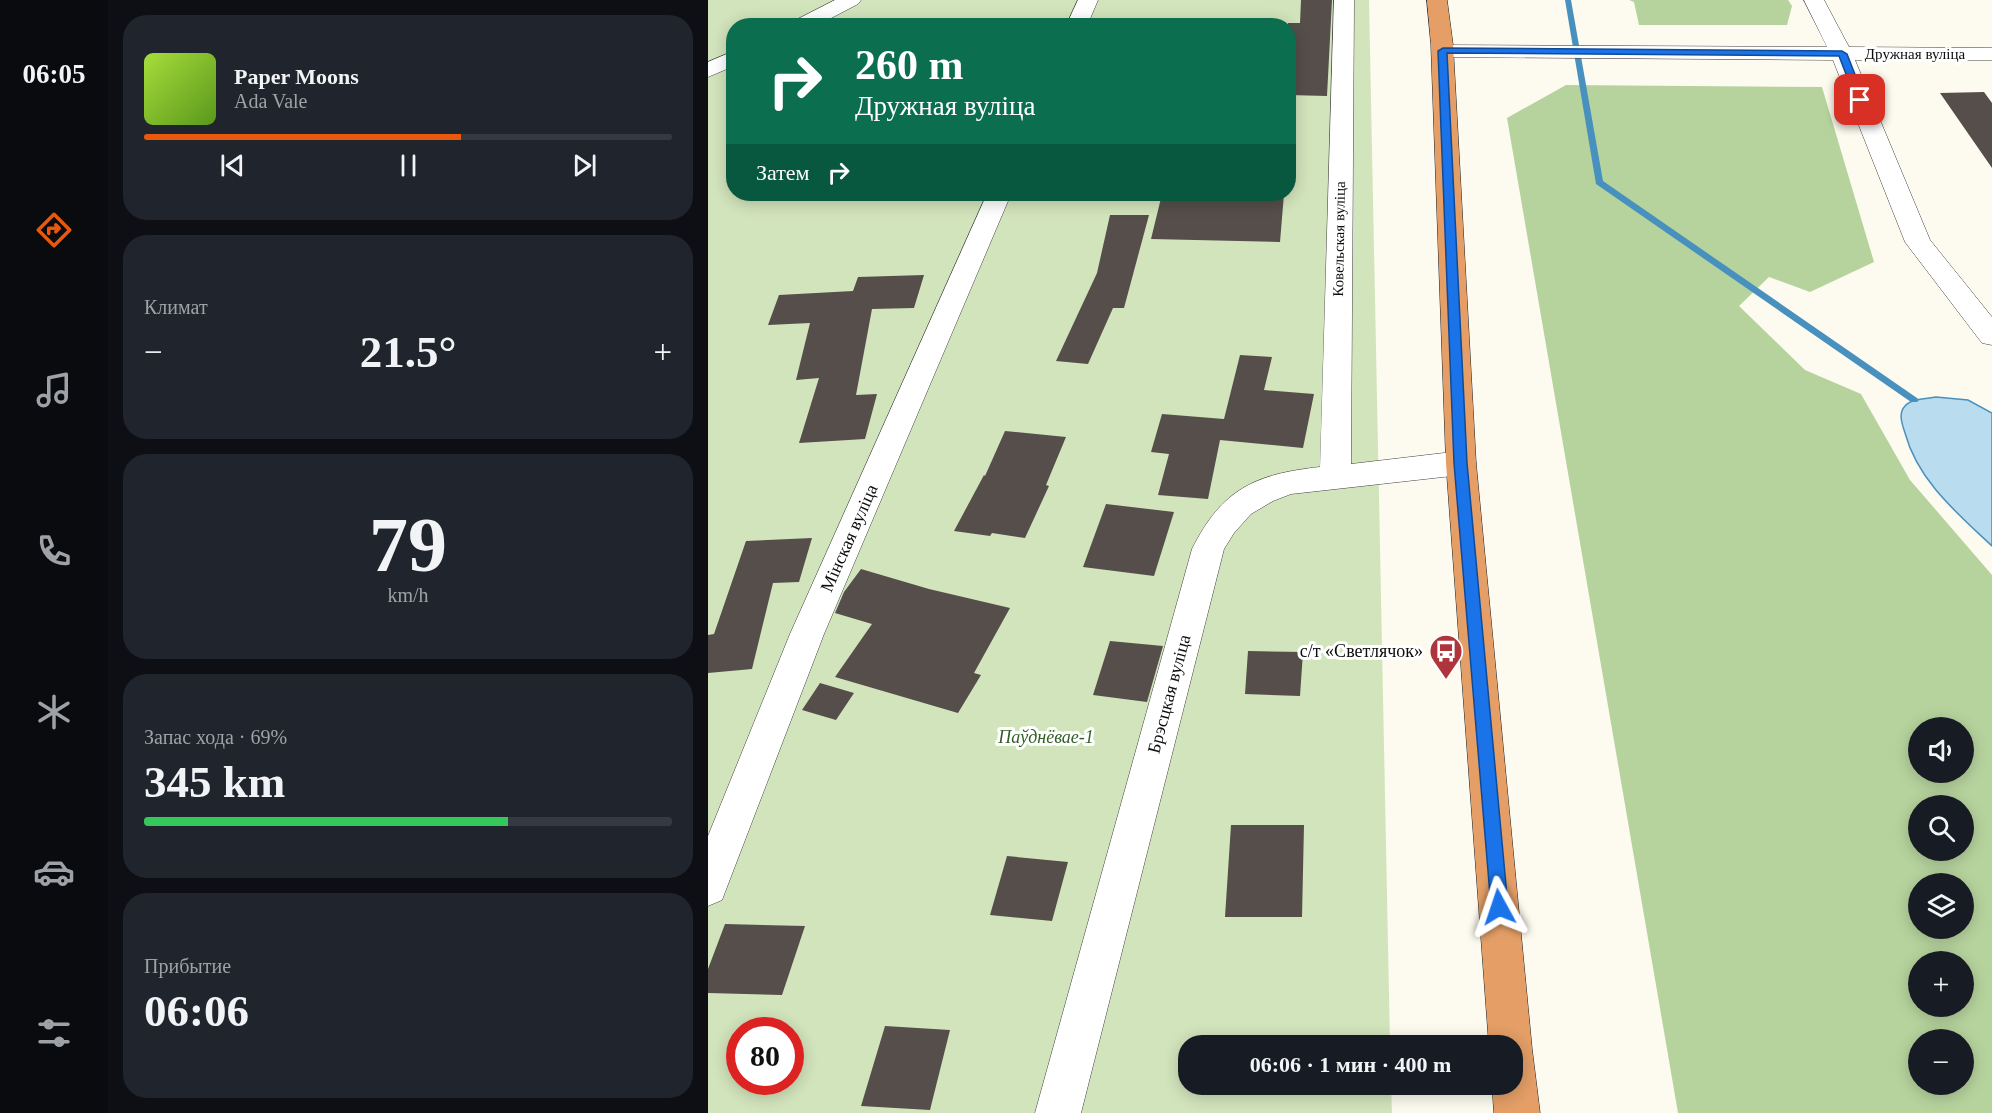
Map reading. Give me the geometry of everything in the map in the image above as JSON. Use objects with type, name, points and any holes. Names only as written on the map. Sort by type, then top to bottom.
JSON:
[{"type":"highway","points":[[1437,0],[1443,51],[1461,463],[1510,1035]]},
{"type":"highway","points":[[1515,1095],[1517,1113]]},
{"type":"street","points":[[815,18],[851,0]]},
{"type":"street","points":[[1080,18],[1088,0]]},
{"type":"street","name":"Ковельская вуліца","points":[[1335,477],[1344,0]]},
{"type":"street","points":[[1814,0],[1842,54],[1918,242],[1992,336]]},
{"type":"street","name":"Дружная вуліца","points":[[1443,51],[1992,54]]},
{"type":"street","points":[[708,70],[726,61]]},
{"type":"street","name":"Мінская вуліца","points":[[708,886],[807,634],[996,201]]},
{"type":"street","name":"Брэсцкая вуліца","points":[[1058,1113],[1208,549],[1225,517],[1255,495],[1290,482],[1461,463]]},
{"type":"green space","name":"Паўднёвае-1","points":[[708,0],[1369,0],[1390,1035],[1178,1035],[1178,1095],[1391,1095],[1392,1113],[708,1113]]},
{"type":"green space","points":[[1629,0],[1788,0],[1792,6],[1787,25],[1639,25],[1634,2]]},
{"type":"green space","points":[[1566,85],[1822,87],[1874,262],[1810,292],[1769,277],[1739,306],[1805,370],[1861,394],[1910,480],[1992,575],[1992,1113],[1678,1113],[1507,118]]},
{"type":"water","points":[[1936,397],[1968,400],[1992,413],[1992,546],[1940,495],[1919,466],[1911,450],[1902,422],[1903,409],[1908,403],[1919,399]]},
{"type":"building","points":[[1301,0],[1332,0],[1327,96],[1296,95],[1296,23],[1300,23]]},
{"type":"building","points":[[1984,92],[1992,103],[1992,168],[1940,93]]},
{"type":"building","points":[[1160,201],[1283,201],[1280,242],[1151,239]]},
{"type":"building","points":[[1110,215],[1149,215],[1124,308],[1113,308],[1088,364],[1056,361],[1097,273]]},
{"type":"building","points":[[924,275],[914,308],[872,309],[856,395],[877,394],[865,439],[799,443],[819,378],[796,380],[810,323],[768,325],[779,295],[853,291],[858,277]]},
{"type":"building","points":[[1240,355],[1272,357],[1264,390],[1314,394],[1303,448],[1220,440],[1208,499],[1158,495],[1169,454],[1151,452],[1162,414],[1224,419]]},
{"type":"building","points":[[1005,431],[1066,437],[1046,485],[1049,486],[1025,538],[954,531],[985,476]]},
{"type":"building","points":[[1106,504],[1174,512],[1154,576],[1083,567]]},
{"type":"building","points":[[812,538],[799,582],[773,583],[752,669],[708,673],[708,635],[714,634],[746,541]]},
{"type":"building","points":[[861,569],[929,589],[1010,608],[974,673],[981,675],[958,713],[835,677],[872,624],[835,613],[844,592]]},
{"type":"building","points":[[1110,641],[1163,646],[1147,702],[1093,695]]},
{"type":"building","points":[[1248,651],[1303,652],[1300,696],[1245,694]]},
{"type":"building","points":[[820,683],[854,693],[836,720],[802,710]]},
{"type":"building","points":[[1231,825],[1304,825],[1302,917],[1225,917]]},
{"type":"building","points":[[1007,856],[1068,862],[1052,921],[990,915]]},
{"type":"building","points":[[725,924],[805,926],[782,995],[708,993],[708,969]]},
{"type":"building","points":[[885,1026],[950,1030],[930,1110],[861,1106]]},
{"type":"waterway","points":[[1568,0],[1599,182],[1914,400]]},
{"type":"place","name":"с/т «Светлячок»","points":[[1446,680]]},
{"type":"route","points":[[1499,907],[1461,463],[1443,51],[1842,54],[1860,100]]}]
